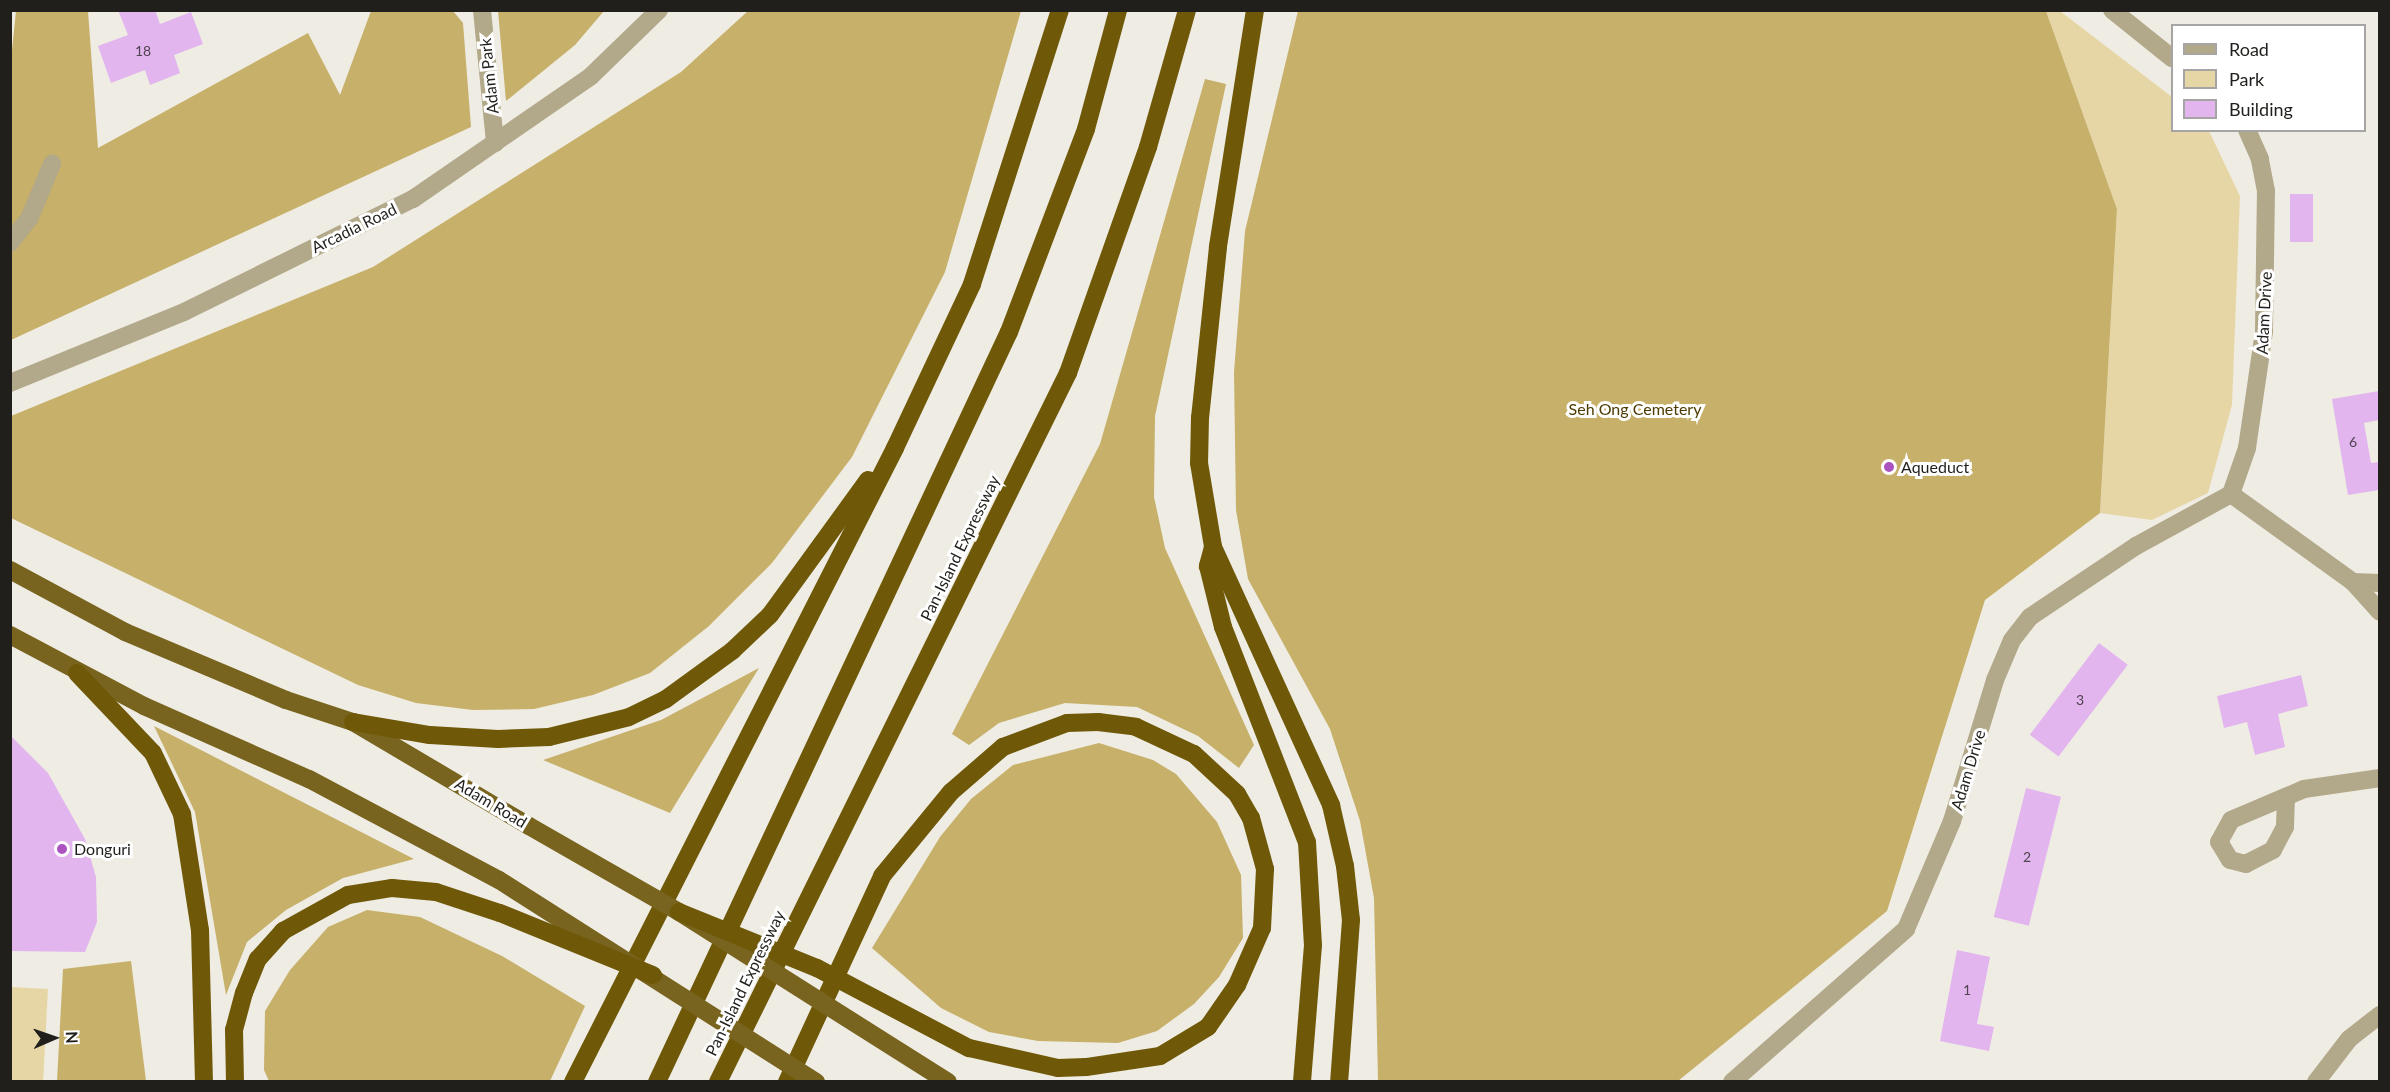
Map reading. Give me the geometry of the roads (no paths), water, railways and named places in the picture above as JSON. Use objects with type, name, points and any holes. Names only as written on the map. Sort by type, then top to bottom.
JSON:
[{"type":"highway","points":[[573,1082],[895,448],[972,284],[1060,10]]},
{"type":"highway","points":[[657,1082],[1009,332],[1086,129],[1118,10]]},
{"type":"highway","name":"Pan-Island Expressway","points":[[718,1082],[1068,373],[1148,147],[1187,10]]},
{"type":"highway","points":[[1256,10],[1218,247],[1200,417],[1202,501],[1213,547],[1331,805],[1351,920],[1339,1082]]},
{"type":"highway","points":[[353,722],[430,735],[549,737],[629,717],[666,699],[732,651],[770,615],[895,448]]},
{"type":"highway","points":[[1213,547],[1208,566],[1223,627],[1307,842],[1313,945],[1302,1082]]},
{"type":"highway","name":"Adam Road","points":[[10,570],[125,632],[286,700],[353,722],[680,912],[948,1082]]},
{"type":"highway","points":[[10,635],[77,673],[309,779],[499,879],[653,975],[816,1082]]},
{"type":"highway","points":[[77,673],[153,753],[182,814],[200,930],[204,1082]]},
{"type":"highway","points":[[680,912],[817,968],[969,1048],[1058,1068],[1086,1067],[1161,1056],[1208,1027],[1237,985],[1262,928],[1265,869],[1251,818],[1237,794],[1194,754],[1136,727],[1098,722],[1068,723],[1003,747],[951,792],[882,876],[787,1082]]},
{"type":"highway","points":[[235,1082],[234,1030],[244,993],[258,959],[283,932],[348,895],[392,888],[435,892],[500,913],[653,975]]},
{"type":"street","name":"Adam Park","points":[[482,10],[495,142]]},
{"type":"street","name":"Arcadia Road","points":[[10,383],[184,312],[413,199],[591,76],[659,10]]},
{"type":"street","points":[[2112,10],[2171,57]]},
{"type":"street","name":"Adam Drive","points":[[1732,1082],[1906,929],[1952,821],[1995,680],[2012,640],[2030,617],[2136,546],[2231,494],[2247,448],[2264,331],[2266,191],[2260,159],[2248,132]]},
{"type":"street","points":[[10,243],[29,219],[52,164]]},
{"type":"street","points":[[2231,494],[2353,582],[2379,612]]},
{"type":"street","points":[[2353,582],[2379,583]]},
{"type":"street","points":[[2286,796],[2304,789],[2379,778]]},
{"type":"street","points":[[2316,1082],[2349,1039],[2379,1015]]},
{"type":"place","name":"Aqueduct","points":[[1889,467]]},
{"type":"place","name":"Donguri","points":[[62,849]]},
{"type":"park label","name":"Seh Ong Cemetery","points":[[1635,409]]}]
